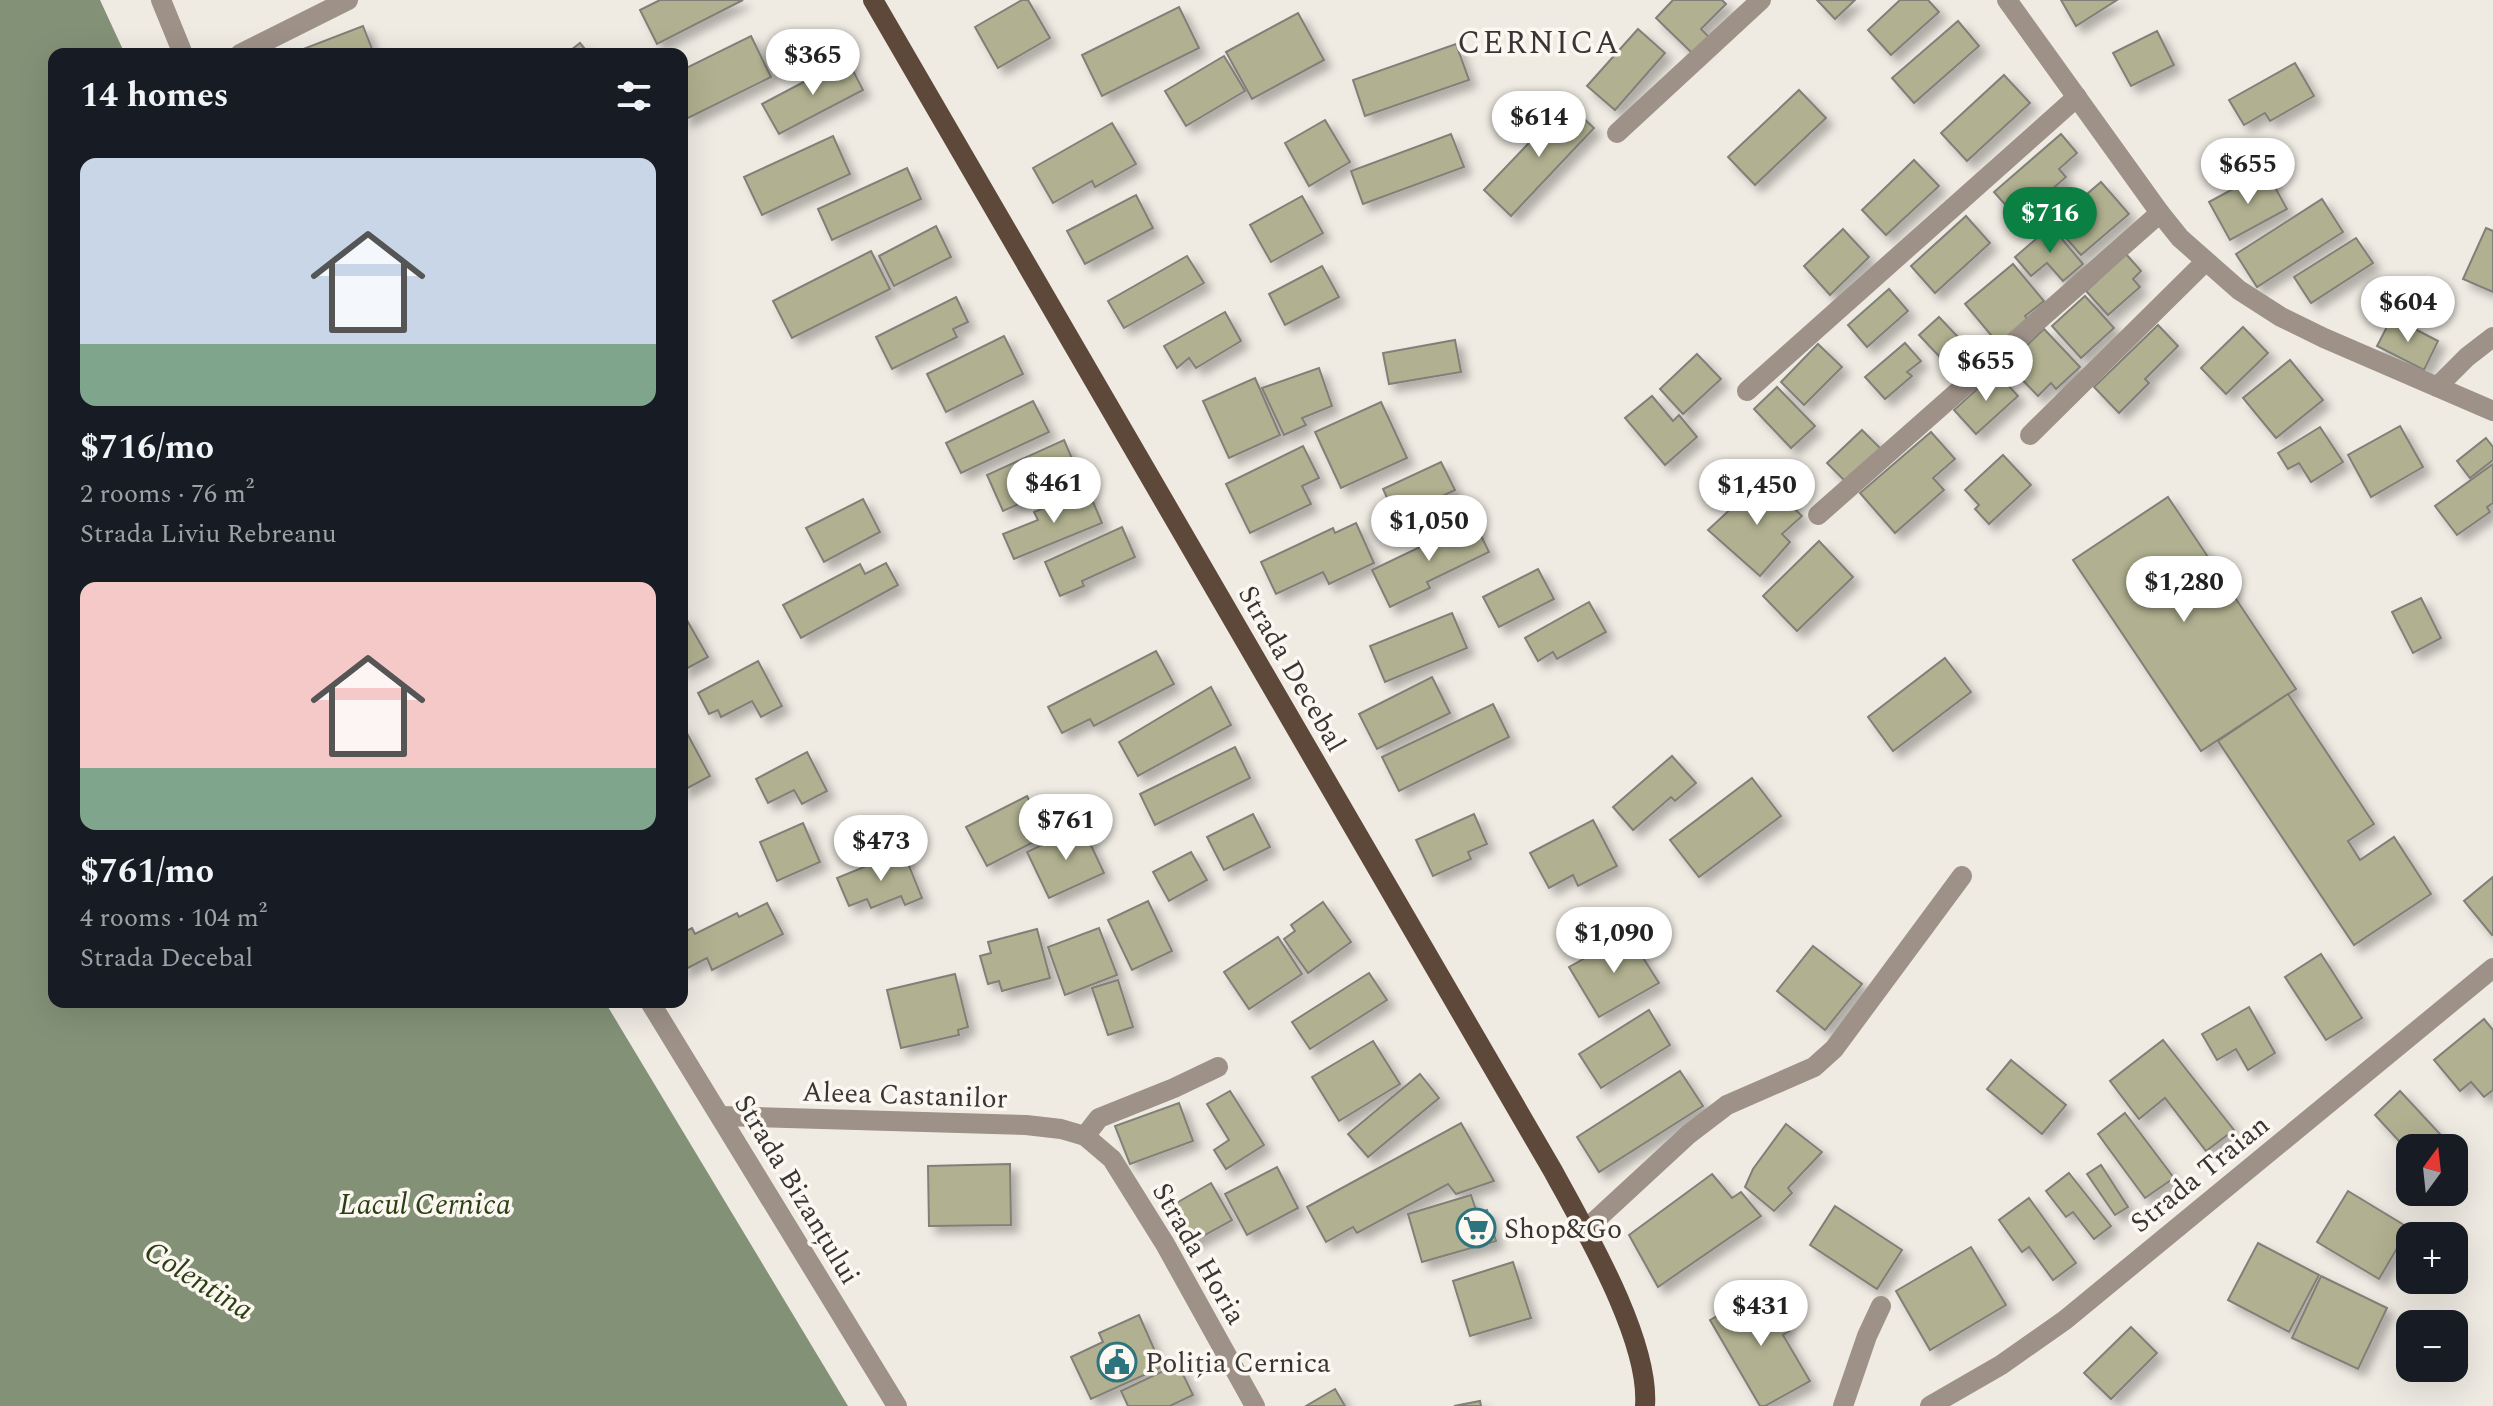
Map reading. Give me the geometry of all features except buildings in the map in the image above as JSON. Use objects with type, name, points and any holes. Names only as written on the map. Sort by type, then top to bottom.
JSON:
[{"type":"main road","name":"Strada Decebal","points":[[873,0],[1585,1230],[1635,1340],[1645,1373],[1645,1406]]},
{"type":"street","points":[[161,0],[181,48]]},
{"type":"street","points":[[252,48],[348,0]]},
{"type":"street","points":[[1617,133],[1761,0]]},
{"type":"street","points":[[2007,0],[2160,213],[2205,262],[2239,290],[2281,317],[2493,411]]},
{"type":"street","points":[[1747,391],[2077,97]]},
{"type":"street","points":[[1818,515],[2160,213]]},
{"type":"street","points":[[2030,435],[2205,262]]},
{"type":"street","points":[[2437,387],[2493,337]]},
{"type":"street","points":[[1585,1230],[1678,1144],[1727,1105],[1814,1067],[1834,1049],[1962,876]]},
{"type":"street","name":"Strada Traian","points":[[1930,1406],[2001,1365],[2065,1320],[2493,968]]},
{"type":"street","name":"Strada Bizanțului","points":[[654,1008],[897,1406]]},
{"type":"street","points":[[1085,1136],[1099,1118],[1218,1067]]},
{"type":"street","name":"Aleea Castanilor","points":[[721,1116],[1026,1125],[1061,1129],[1085,1136]]},
{"type":"street","name":"Strada Horia","points":[[1085,1136],[1112,1159],[1165,1244],[1255,1406]]},
{"type":"street","points":[[1843,1406],[1867,1336],[1881,1306]]},
{"type":"street","name":"Strada Decebal","points":[[1645,1373],[1654,1406]]},
{"type":"water","name":"Lacul Cernica","points":[[0,0],[100,0],[122,48],[48,48],[48,1008],[609,1008],[848,1406],[0,1406]]},
{"type":"place","name":"Shop&Go","points":[[1476,1228]]},
{"type":"place","name":"Poliția Cernica","points":[[1117,1362]]},
{"type":"district","name":"CERNICA","points":[[1539,42]]},
{"type":"water label","name":"Colentina","points":[[199,1280]]}]
